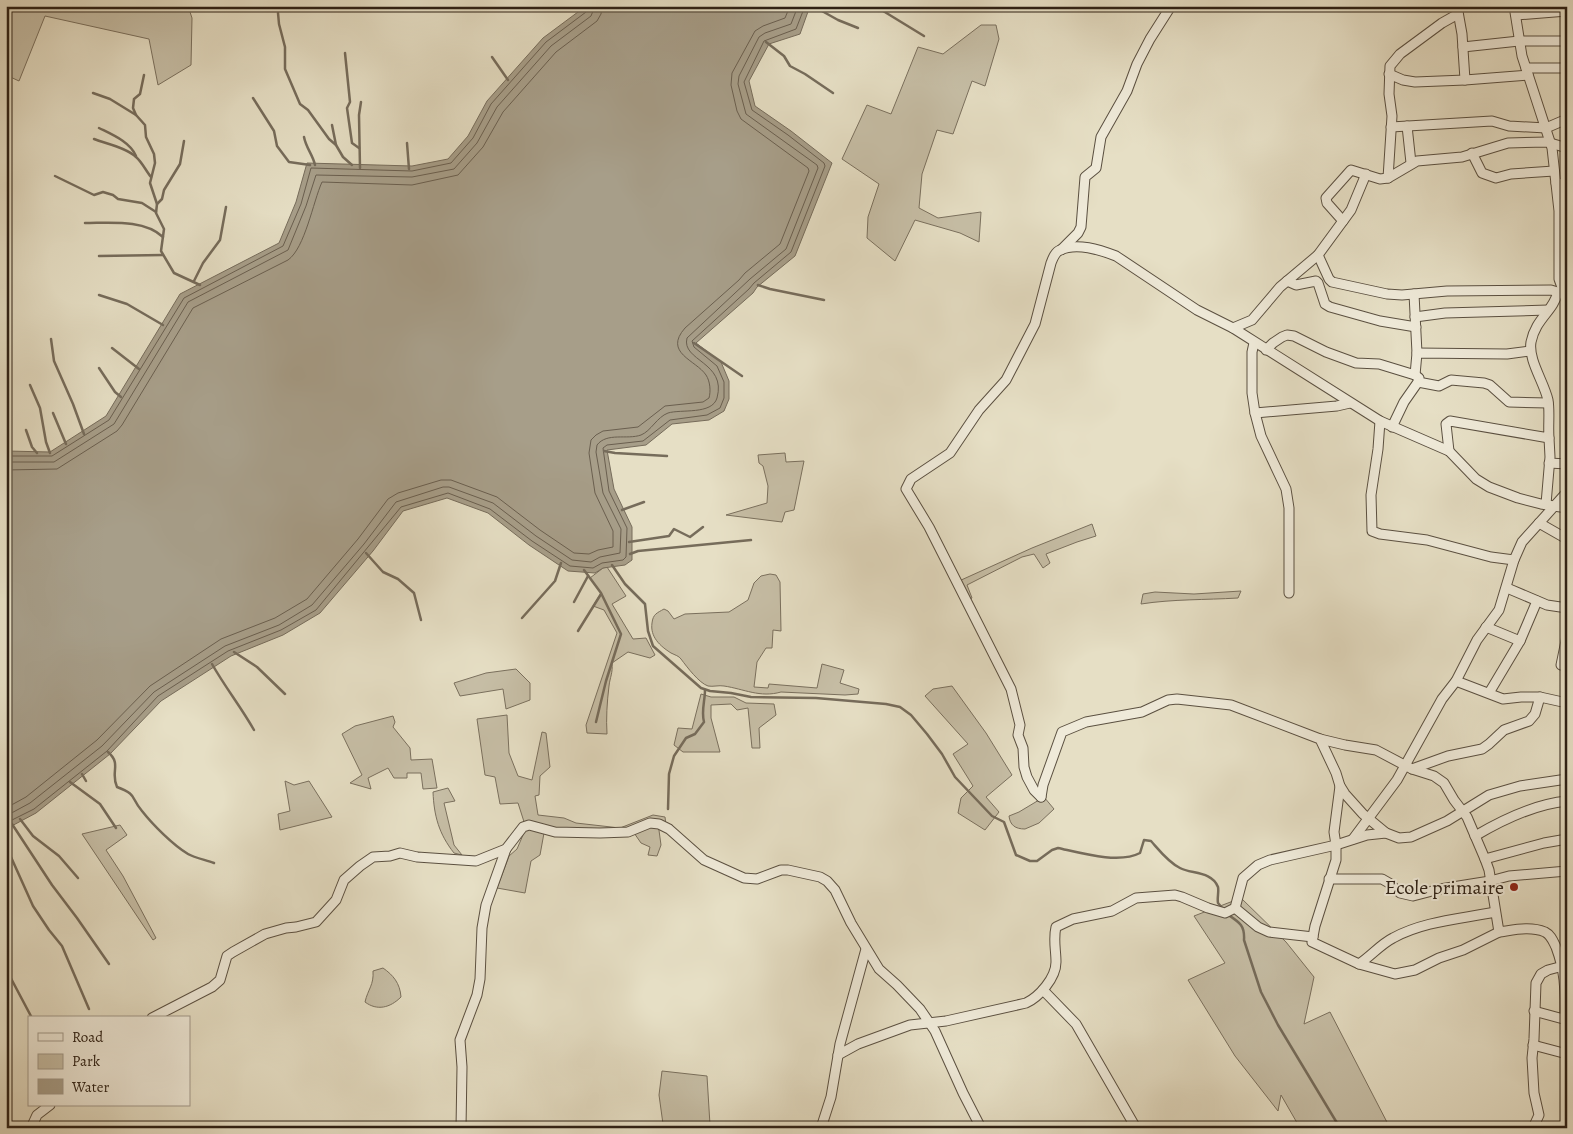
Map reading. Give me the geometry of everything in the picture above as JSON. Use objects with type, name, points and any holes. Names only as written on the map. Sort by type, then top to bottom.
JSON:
[{"type":"street","points":[[1171,6],[1150,39],[1137,64],[1127,91],[1100,137],[1097,166],[1085,177],[1081,227],[1078,233],[1054,256],[1035,324],[1006,380],[987,399],[950,453],[911,479],[906,489],[929,527],[1011,689],[1020,725],[1018,735],[1022,748],[1024,767],[1034,790],[1041,797],[1043,785],[1062,732],[1086,722],[1142,712],[1168,700],[1177,699],[1231,705],[1320,738],[1344,745],[1376,750],[1409,767],[1440,779],[1463,810],[1485,859],[1499,932]]},
{"type":"street","points":[[1388,178],[1392,116],[1390,66],[1400,54],[1457,10],[1462,34],[1465,80]]},
{"type":"street","points":[[1564,295],[1559,279],[1562,259],[1559,211],[1550,142],[1527,72],[1519,41],[1515,11],[1567,11]]},
{"type":"street","points":[[1463,48],[1519,41],[1567,41]]},
{"type":"street","points":[[1389,74],[1414,82],[1465,80],[1567,68]]},
{"type":"street","points":[[1390,127],[1492,122],[1509,126],[1546,128],[1567,119]]},
{"type":"street","points":[[1407,126],[1411,163]]},
{"type":"street","points":[[1343,221],[1327,203],[1326,198],[1352,170],[1380,179],[1388,178],[1411,163],[1453,158],[1516,142],[1550,142],[1567,148]]},
{"type":"street","points":[[1472,153],[1482,173],[1496,178],[1511,174],[1554,171]]},
{"type":"street","points":[[1233,328],[1252,320],[1280,287],[1318,255],[1351,210],[1366,174]]},
{"type":"street","points":[[1556,183],[1567,185]]},
{"type":"street","points":[[1061,250],[1088,248],[1104,251],[1116,256],[1196,310],[1233,328],[1380,421],[1449,451],[1476,479],[1489,487],[1518,498],[1567,508]]},
{"type":"street","points":[[1318,255],[1332,282],[1387,294],[1447,291],[1551,290],[1564,295]]},
{"type":"street","points":[[1287,281],[1296,285],[1318,282],[1325,304],[1330,307],[1380,321],[1416,327]]},
{"type":"street","points":[[1392,427],[1417,378],[1414,294]]},
{"type":"street","points":[[1550,505],[1548,403],[1530,351],[1538,322],[1564,295]]},
{"type":"street","points":[[1415,317],[1445,313],[1548,310]]},
{"type":"street","points":[[1266,350],[1273,343],[1287,335],[1294,336],[1326,352],[1356,363],[1379,364],[1438,386],[1451,380],[1484,383],[1490,385],[1509,402],[1548,403]]},
{"type":"street","points":[[1254,343],[1252,352],[1252,393],[1255,413],[1261,436],[1284,484],[1289,508],[1289,593]]},
{"type":"street","points":[[1417,353],[1507,354],[1530,351]]},
{"type":"street","points":[[1255,413],[1336,406],[1350,403]]},
{"type":"street","points":[[1380,421],[1371,495],[1372,530],[1380,534],[1427,540],[1491,557],[1514,560]]},
{"type":"street","points":[[1449,451],[1446,424],[1450,421],[1549,438]]},
{"type":"street","points":[[1549,463],[1567,464]]},
{"type":"street","points":[[1353,839],[1409,767],[1442,699],[1456,680],[1477,640],[1499,610],[1514,560],[1522,542],[1540,523],[1550,505],[1567,492]]},
{"type":"street","points":[[1540,523],[1567,538]]},
{"type":"street","points":[[1506,588],[1547,605],[1567,608]]},
{"type":"street","points":[[1489,693],[1520,641],[1537,601]]},
{"type":"street","points":[[1486,627],[1520,641]]},
{"type":"street","points":[[1561,665],[1567,636]]},
{"type":"street","points":[[1456,680],[1503,699],[1540,697],[1567,703]]},
{"type":"street","points":[[1409,767],[1482,749],[1504,730],[1529,721],[1535,714],[1540,697]]},
{"type":"street","points":[[1320,738],[1340,786],[1368,819],[1386,833],[1399,838],[1411,837],[1447,821],[1489,794],[1501,790],[1567,779]]},
{"type":"street","points":[[1340,786],[1334,832],[1336,860],[1312,942],[1359,964],[1395,974],[1410,972],[1439,958],[1464,950],[1499,932],[1532,928],[1546,933],[1552,940],[1563,966],[1566,1019],[1534,1011]]},
{"type":"street","points":[[1475,836],[1523,812],[1567,801]]},
{"type":"street","points":[[460,1128],[462,1068],[460,1040],[478,995],[482,928],[486,905],[506,849],[522,827],[529,825],[550,831],[600,833],[628,832],[650,823],[659,824],[669,829],[704,860],[744,878],[757,879],[781,870],[800,871],[820,876],[835,890],[866,949],[879,969],[920,1009],[930,1023],[981,1128]]},
{"type":"street","points":[[1235,908],[1242,878],[1270,860],[1336,845],[1353,839],[1386,833]]},
{"type":"street","points":[[1485,859],[1544,843],[1567,839]]},
{"type":"street","points":[[156,1016],[212,987],[220,980],[227,956],[233,952],[264,934],[316,922],[336,900],[344,880],[373,857],[390,856],[400,853],[417,857],[476,862],[506,849]]},
{"type":"street","points":[[1330,879],[1382,879],[1400,893],[1413,896],[1509,876],[1567,871]]},
{"type":"street","points":[[838,1055],[858,1044],[917,1023],[946,1022],[1026,1003],[1043,990],[1055,968],[1054,938],[1056,927],[1066,921],[1112,911],[1136,898],[1175,895],[1182,896],[1222,913],[1235,908]]},
{"type":"street","points":[[1235,908],[1258,927],[1269,932],[1313,937]]},
{"type":"street","points":[[1359,964],[1388,941],[1405,933],[1427,925],[1494,912]]},
{"type":"street","points":[[822,1128],[838,1055],[866,949]]},
{"type":"street","points":[[1533,1128],[1539,1115],[1533,1086],[1532,1058],[1536,983],[1541,974],[1563,966]]},
{"type":"street","points":[[1043,990],[1076,1024],[1136,1128]]},
{"type":"street","points":[[1533,1045],[1567,1054]]},
{"type":"street","points":[[31,1128],[37,1115],[49,1106]]},
{"type":"green space","points":[[6,6],[188,6],[192,18],[191,65],[158,85],[149,39],[45,16],[19,81],[6,75]]},
{"type":"green space","points":[[981,25],[996,25],[999,39],[985,86],[972,81],[953,134],[937,130],[922,174],[919,208],[938,218],[981,212],[979,242],[960,233],[915,220],[895,261],[867,238],[868,217],[879,184],[842,159],[867,105],[891,114],[918,47],[943,54]]},
{"type":"green space","points":[[785,453],[786,462],[804,461],[794,510],[785,512],[782,522],[726,515],[767,503],[768,486],[763,466],[759,463],[758,455]]},
{"type":"green space","points":[[1092,524],[1096,536],[1046,554],[1050,563],[1043,568],[1034,554],[1022,557],[967,585],[972,598],[969,600],[959,581],[1032,548]]},
{"type":"green space","points":[[607,567],[626,596],[612,604],[633,639],[646,638],[655,655],[650,658],[628,652],[612,663],[607,704],[607,734],[587,733],[586,725],[617,633],[604,610],[593,606],[601,593],[590,578]]},
{"type":"green space","points":[[776,575],[780,582],[781,631],[773,630],[772,648],[766,648],[757,662],[754,687],[768,688],[769,684],[817,688],[822,664],[844,670],[840,683],[859,689],[858,694],[781,692],[766,694],[724,686],[708,686],[697,678],[680,658],[663,647],[654,637],[652,628],[653,618],[664,609],[674,619],[685,614],[729,612],[748,600],[754,583],[761,576]]},
{"type":"green space","points":[[1241,591],[1238,598],[1177,600],[1141,604],[1143,594],[1155,592],[1194,594]]},
{"type":"green space","points":[[516,669],[530,683],[530,700],[506,709],[503,689],[460,696],[454,683],[486,673]]},
{"type":"green space","points":[[952,686],[986,733],[1012,775],[986,797],[999,812],[985,830],[958,813],[961,798],[973,786],[953,754],[968,744],[925,696],[933,689]]},
{"type":"green space","points":[[701,694],[711,697],[734,697],[746,703],[774,704],[776,715],[759,728],[760,748],[752,748],[748,708],[737,710],[731,704],[711,705],[711,718],[720,752],[683,752],[674,745],[678,728],[692,729]]},
{"type":"green space","points":[[507,715],[509,753],[518,776],[532,780],[542,732],[546,733],[550,767],[540,776],[539,795],[535,796],[538,815],[564,818],[576,823],[620,828],[653,815],[665,817],[666,825],[658,823],[661,845],[657,856],[648,855],[650,847],[641,843],[632,830],[544,833],[540,855],[531,861],[525,893],[497,888],[509,856],[517,849],[526,828],[518,803],[500,804],[495,777],[485,775],[477,719]]},
{"type":"green space","points":[[393,716],[395,722],[393,727],[410,748],[411,760],[432,759],[437,788],[423,789],[421,773],[407,773],[407,778],[394,778],[388,768],[368,778],[371,789],[350,783],[362,775],[342,734],[355,726]]},
{"type":"green space","points":[[285,781],[294,785],[309,781],[332,817],[280,830],[278,814],[290,811]]},
{"type":"green space","points":[[448,788],[455,801],[444,803],[454,845],[462,855],[454,853],[449,846],[441,832],[436,817],[433,792]]},
{"type":"green space","points":[[1044,797],[1054,809],[1039,823],[1025,829],[1018,828],[1012,824],[1009,816]]},
{"type":"green space","points":[[120,825],[127,835],[106,850],[123,876],[156,938],[153,940],[82,834]]},
{"type":"green space","points":[[1241,898],[1286,942],[1314,977],[1304,1024],[1330,1012],[1390,1128],[1300,1128],[1281,1095],[1278,1111],[1235,1056],[1188,980],[1225,963],[1194,916]]},
{"type":"green space","points":[[383,968],[395,980],[401,997],[388,1006],[374,1007],[365,1002],[372,984],[373,971]]},
{"type":"green space","points":[[662,1071],[707,1076],[710,1125],[663,1124],[659,1095]]},
{"type":"water","points":[[586,6],[810,6],[800,34],[769,44],[749,81],[755,106],[832,163],[795,256],[757,287],[753,293],[696,343],[721,362],[729,381],[729,399],[724,411],[709,420],[672,424],[646,445],[607,450],[614,489],[632,527],[632,560],[625,565],[603,568],[595,573],[568,571],[529,545],[488,513],[447,498],[403,511],[373,551],[320,613],[283,635],[231,656],[161,701],[110,754],[36,813],[6,829],[6,451],[50,452],[106,416],[180,294],[279,243],[296,202],[307,163],[412,166],[448,159],[468,136],[487,101],[543,38]]},
{"type":"waterway","points":[[813,6],[838,20],[858,28]]},
{"type":"waterway","points":[[875,6],[924,36]]},
{"type":"waterway","points":[[278,13],[285,47],[285,69],[300,104],[308,110],[329,139],[336,145],[343,157],[352,165]]},
{"type":"waterway","points":[[766,42],[784,56],[790,66],[833,93]]},
{"type":"waterway","points":[[345,53],[350,102],[347,108],[352,143],[359,148]]},
{"type":"waterway","points":[[492,57],[508,80]]},
{"type":"waterway","points":[[144,75],[140,94],[134,99],[133,108],[136,115],[145,125],[146,137],[154,154],[155,163],[150,183],[157,204],[156,213],[164,229],[161,251],[174,273],[200,285]]},
{"type":"waterway","points":[[93,93],[110,99],[136,115]]},
{"type":"waterway","points":[[253,98],[274,131],[277,146],[289,162],[310,165]]},
{"type":"waterway","points":[[360,168],[359,115],[361,102]]},
{"type":"waterway","points":[[332,125],[336,145]]},
{"type":"waterway","points":[[99,128],[125,143],[136,156]]},
{"type":"waterway","points":[[304,137],[315,165]]},
{"type":"waterway","points":[[94,139],[132,154],[140,161],[151,177]]},
{"type":"waterway","points":[[157,204],[162,199],[164,190],[180,164],[184,141]]},
{"type":"waterway","points":[[407,143],[409,169]]},
{"type":"waterway","points":[[55,176],[94,195],[103,192],[113,195],[118,199],[142,203],[156,212]]},
{"type":"waterway","points":[[194,281],[203,263],[220,240],[226,207]]},
{"type":"waterway","points":[[85,223],[126,223],[146,227],[163,237]]},
{"type":"waterway","points":[[99,256],[163,255]]},
{"type":"waterway","points":[[758,285],[824,300]]},
{"type":"waterway","points":[[99,295],[127,304],[163,325]]},
{"type":"waterway","points":[[51,339],[54,361],[84,434]]},
{"type":"waterway","points":[[694,343],[742,376]]},
{"type":"waterway","points":[[112,348],[139,369]]},
{"type":"waterway","points":[[99,368],[115,392],[121,397]]},
{"type":"waterway","points":[[30,385],[40,408],[46,442],[50,453]]},
{"type":"waterway","points":[[53,413],[66,444]]},
{"type":"waterway","points":[[26,430],[32,447],[37,453]]},
{"type":"waterway","points":[[604,451],[667,456]]},
{"type":"waterway","points":[[622,510],[644,502]]},
{"type":"waterway","points":[[629,542],[669,536],[674,529],[690,537],[703,527]]},
{"type":"waterway","points":[[630,554],[638,551],[751,540]]},
{"type":"waterway","points":[[366,553],[383,572],[398,579],[414,593],[421,620]]},
{"type":"waterway","points":[[522,618],[555,581],[561,563]]},
{"type":"waterway","points":[[612,565],[625,584],[645,604],[648,631],[653,646],[701,688],[751,697],[816,698],[900,707],[911,715],[927,734],[942,754],[955,777],[992,816],[1004,822],[1016,855],[1030,861],[1037,861],[1058,848],[1089,855],[1122,858],[1140,853],[1144,840],[1151,841],[1172,863],[1185,870],[1211,878],[1218,887],[1218,903],[1223,909]]},
{"type":"waterway","points":[[584,570],[601,593],[621,634],[606,681],[596,722]]},
{"type":"waterway","points":[[574,602],[588,576]]},
{"type":"waterway","points":[[578,631],[601,594]]},
{"type":"waterway","points":[[234,652],[257,667],[285,694]]},
{"type":"waterway","points":[[212,664],[254,730]]},
{"type":"waterway","points":[[668,809],[669,774],[674,756],[686,738],[695,734],[704,722],[705,690]]},
{"type":"waterway","points":[[108,752],[114,760],[117,787],[131,794],[147,816],[182,850],[214,863]]},
{"type":"waterway","points":[[82,774],[86,781]]},
{"type":"waterway","points":[[70,782],[100,804],[116,828]]},
{"type":"waterway","points":[[20,819],[33,836],[59,856],[78,878]]},
{"type":"waterway","points":[[12,824],[52,885],[109,964]]},
{"type":"waterway","points":[[6,846],[33,906],[62,946],[89,1009]]},
{"type":"waterway","points":[[1227,914],[1242,927],[1244,940],[1261,992],[1278,1025],[1340,1128]]},
{"type":"waterway","points":[[6,969],[31,1016]]},
{"type":"place","name":"Ecole primaire","points":[[1514,887]]}]
